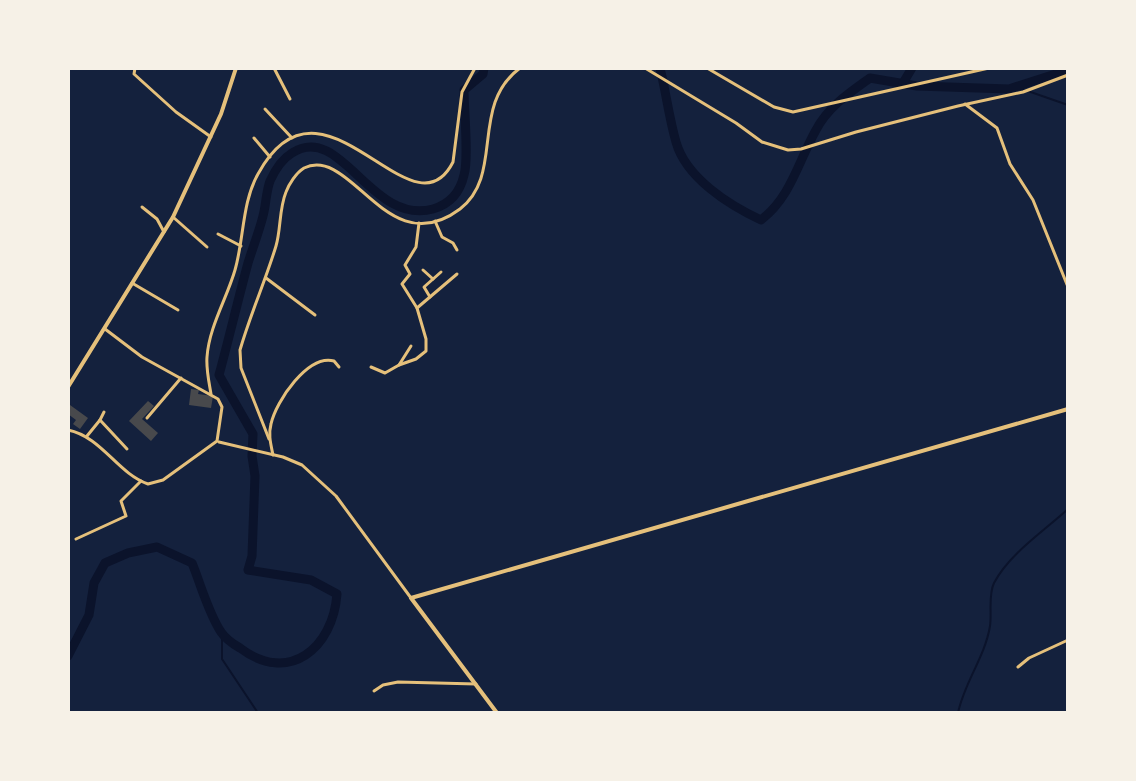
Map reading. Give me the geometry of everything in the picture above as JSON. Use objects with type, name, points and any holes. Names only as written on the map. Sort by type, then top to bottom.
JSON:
[{"type":"street","points":[[135,68],[134,73],[176,112],[211,137]]},
{"type":"street","points":[[68,387],[173,217],[228,97],[236,68]]},
{"type":"street","points":[[274,68],[290,99]]},
{"type":"street","points":[[211,394],[207,354],[241,246],[255,180],[270,156],[292,138],[310,133],[331,135],[412,181],[428,183],[442,177],[453,162],[462,92],[475,68]]},
{"type":"street","points":[[273,455],[239,360],[244,336],[279,235],[286,193],[295,177],[302,169],[322,166],[348,179],[396,218],[419,223],[445,218],[464,205],[483,175],[497,94],[504,82],[520,68]]},
{"type":"street","points":[[645,68],[782,150],[801,149],[965,104],[1039,88],[1068,75]]},
{"type":"street","points":[[707,68],[781,109],[793,112],[989,68]]},
{"type":"street","points":[[965,104],[997,128],[1011,167],[1033,200],[1068,287]]},
{"type":"street","points":[[265,109],[292,138]]},
{"type":"street","points":[[254,138],[270,156]]},
{"type":"street","points":[[142,207],[157,219],[164,232]]},
{"type":"street","points":[[173,217],[207,247]]},
{"type":"street","points":[[436,222],[442,237],[454,244],[457,250]]},
{"type":"street","points":[[371,367],[385,373],[416,359],[427,349],[417,308],[402,284],[410,274],[405,265],[416,247],[419,223]]},
{"type":"street","points":[[218,234],[241,246]]},
{"type":"street","points":[[423,270],[433,279]]},
{"type":"street","points":[[430,297],[423,289],[441,272]]},
{"type":"street","points":[[417,308],[457,274]]},
{"type":"street","points":[[266,278],[315,315]]},
{"type":"street","points":[[132,283],[178,310]]},
{"type":"street","points":[[68,430],[87,436],[148,484],[157,483],[217,441],[222,407],[218,399],[142,357],[105,329]]},
{"type":"street","points":[[399,365],[411,346]]},
{"type":"street","points":[[269,439],[279,405],[307,368],[323,359],[334,361],[339,367]]},
{"type":"street","points":[[147,418],[181,378]]},
{"type":"street","points":[[411,598],[1068,409]]},
{"type":"street","points":[[87,436],[104,412]]},
{"type":"street","points":[[100,420],[127,449]]},
{"type":"street","points":[[217,441],[302,465],[336,496],[497,713]]},
{"type":"street","points":[[76,539],[126,516],[121,501],[141,481]]},
{"type":"street","points":[[1018,667],[1029,658],[1068,640]]},
{"type":"street","points":[[374,691],[383,685],[398,682],[476,684]]},
{"type":"building","points":[[191,389],[199,390],[198,394],[213,396],[211,408],[189,405]]},
{"type":"building","points":[[148,401],[154,406],[142,419],[158,433],[151,441],[129,421]]},
{"type":"building","points":[[70,405],[88,418],[80,429],[73,424],[76,420],[68,414]]},
{"type":"waterway","points":[[68,656],[89,615],[94,583],[105,563],[128,553],[157,547],[192,563],[216,624],[225,636],[258,659],[275,663],[291,661],[317,645],[334,613],[337,594],[311,580],[248,570],[252,556],[255,476],[253,434],[219,375],[269,185],[285,158],[310,147],[326,151],[342,161],[392,203],[411,210],[433,209],[444,204],[457,192],[465,168],[464,90],[483,74],[484,68]]},
{"type":"waterway","points":[[660,68],[671,124],[681,155],[710,189],[761,220],[787,190],[827,114],[870,78],[917,86],[1009,89],[1068,70]]},
{"type":"waterway","points":[[903,83],[912,68]]},
{"type":"waterway","points":[[1016,87],[1068,105]]},
{"type":"waterway","points":[[958,713],[987,637],[994,583],[1018,553],[1068,509]]},
{"type":"waterway","points":[[222,634],[222,659],[258,713]]},
{"type":"waterway","points":[[969,713],[994,713]]}]
